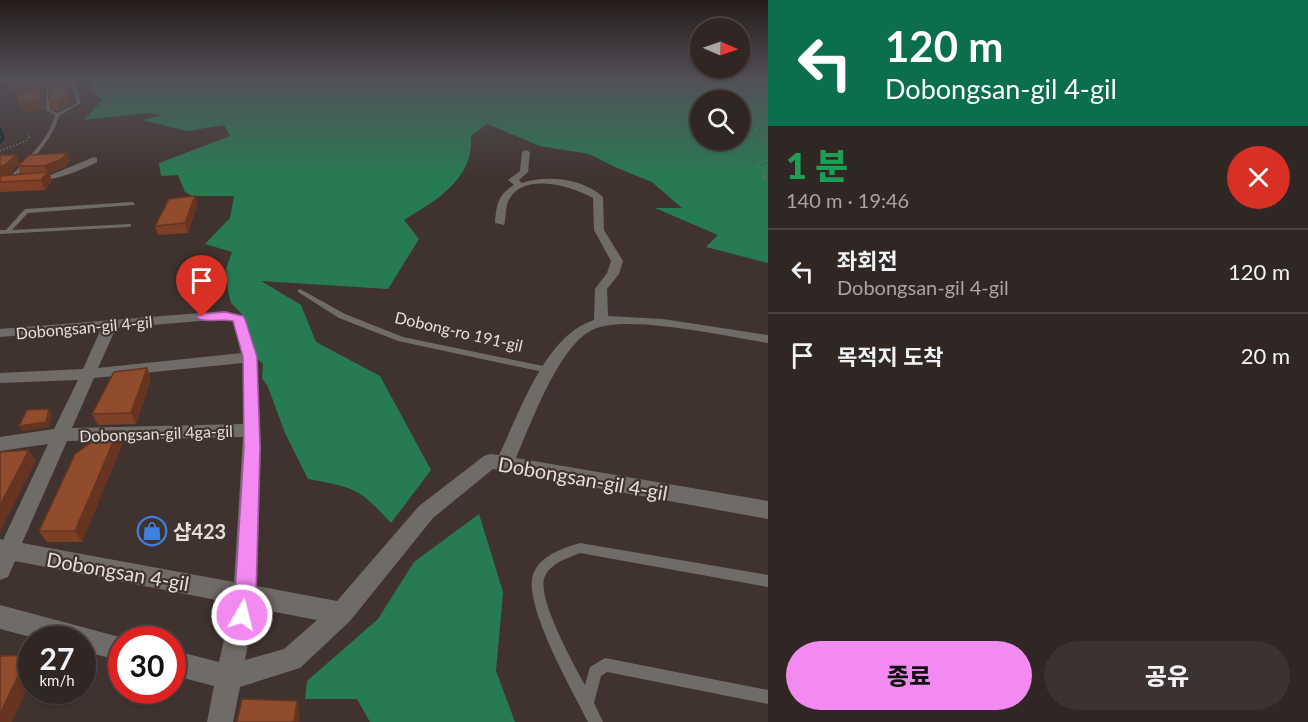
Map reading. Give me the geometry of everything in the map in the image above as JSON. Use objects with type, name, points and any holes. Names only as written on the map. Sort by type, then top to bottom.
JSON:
[{"type":"street","points":[[520,186],[513,180],[524,172],[526,152]]},
{"type":"street","points":[[0,190],[5,180],[41,181],[65,176],[94,160]]},
{"type":"street","points":[[500,223],[501,200],[510,190],[533,182],[569,182],[598,197],[599,230],[618,261],[613,274],[601,289],[601,322]]},
{"type":"street","name":"Dobongsan-gil 4-gil","points":[[0,333],[225,315],[239,319],[250,357],[252,430],[245,594],[220,722]]},
{"type":"street","points":[[504,464],[548,370],[570,340],[586,327],[612,319],[663,323],[768,339]]},
{"type":"street","name":"Dobongsan-gil 4ga-gil","points":[[3,557],[110,325]]},
{"type":"street","points":[[0,378],[88,374],[250,357]]},
{"type":"street","name":"Dobongsan-gil 4ga-gil","points":[[0,444],[61,435],[252,430]]},
{"type":"street","name":"Dobongsan-gil 4-gil","points":[[230,677],[291,658],[342,613],[426,512],[490,461],[768,510]]},
{"type":"street","name":"Dobongsan 4-gil","points":[[3,557],[245,594],[342,613]]},
{"type":"street","points":[[0,617],[108,645]]},
{"type":"street","points":[[186,666],[230,677]]},
{"type":"lane","points":[[53,113],[57,115]]},
{"type":"lane","points":[[57,115],[61,113]]},
{"type":"lane","points":[[5,180],[44,140],[57,121],[57,115]]},
{"type":"lane","points":[[4,232],[26,211],[132,204]]},
{"type":"lane","points":[[4,232],[129,225]]},
{"type":"lane","name":"Dobong-ro 191-gil","points":[[300,291],[342,316],[401,339],[548,370]]},
{"type":"lane","points":[[596,722],[539,603],[537,580],[542,570],[559,555],[580,548],[768,581]]},
{"type":"lane","points":[[587,703],[595,672],[605,665],[768,697]]},
{"type":"path","points":[[768,122],[761,123],[755,130],[768,142]]},
{"type":"path","points":[[0,151],[24,143],[28,137],[27,132]]},
{"type":"path","points":[[768,160],[762,161],[759,166],[765,172],[764,178],[768,179]]},
{"type":"green space","points":[[91,113],[690,113],[690,150],[750,150],[750,113],[768,113],[768,263],[706,247],[718,235],[655,208],[682,208],[652,182],[589,154],[540,146],[487,124],[471,136],[466,164],[451,187],[404,220],[419,239],[388,289],[261,281],[301,305],[316,342],[380,376],[431,470],[391,523],[371,502],[355,491],[308,479],[285,433],[268,387],[262,378],[263,364],[248,351],[242,314],[231,303],[226,269],[232,252],[205,244],[230,218],[234,196],[192,196],[185,192],[178,175],[161,176],[159,163],[230,136],[224,125],[187,131],[142,120],[163,115],[146,113],[84,120]]},
{"type":"green space","points":[[479,514],[503,592],[496,671],[515,722],[370,722],[357,699],[305,699],[307,681],[378,619],[414,562]]},
{"type":"building","points":[[67,153],[62,159],[44,166],[18,166],[29,155]]},
{"type":"building","points":[[0,155],[16,155],[5,165],[0,166]]},
{"type":"building","points":[[48,172],[41,180],[0,182],[0,176]]},
{"type":"building","points":[[195,196],[185,223],[155,226],[169,199]]},
{"type":"building","points":[[147,368],[131,413],[92,414],[114,372]]},
{"type":"building","points":[[49,409],[46,422],[19,426],[27,410]]},
{"type":"building","points":[[107,431],[118,431],[75,531],[39,531],[75,454]]},
{"type":"building","points":[[29,450],[0,505],[0,452]]},
{"type":"building","points":[[18,655],[18,676],[0,714],[0,656]]},
{"type":"building","points":[[242,699],[297,701],[294,722],[237,722]]},
{"type":"waterway","points":[[0,129],[3,138],[0,142]]},
{"type":"place","name":"샵423","points":[[152,531]]},
{"type":"route","points":[[202,317],[225,315],[239,319],[250,357],[252,448],[242,615]]}]
